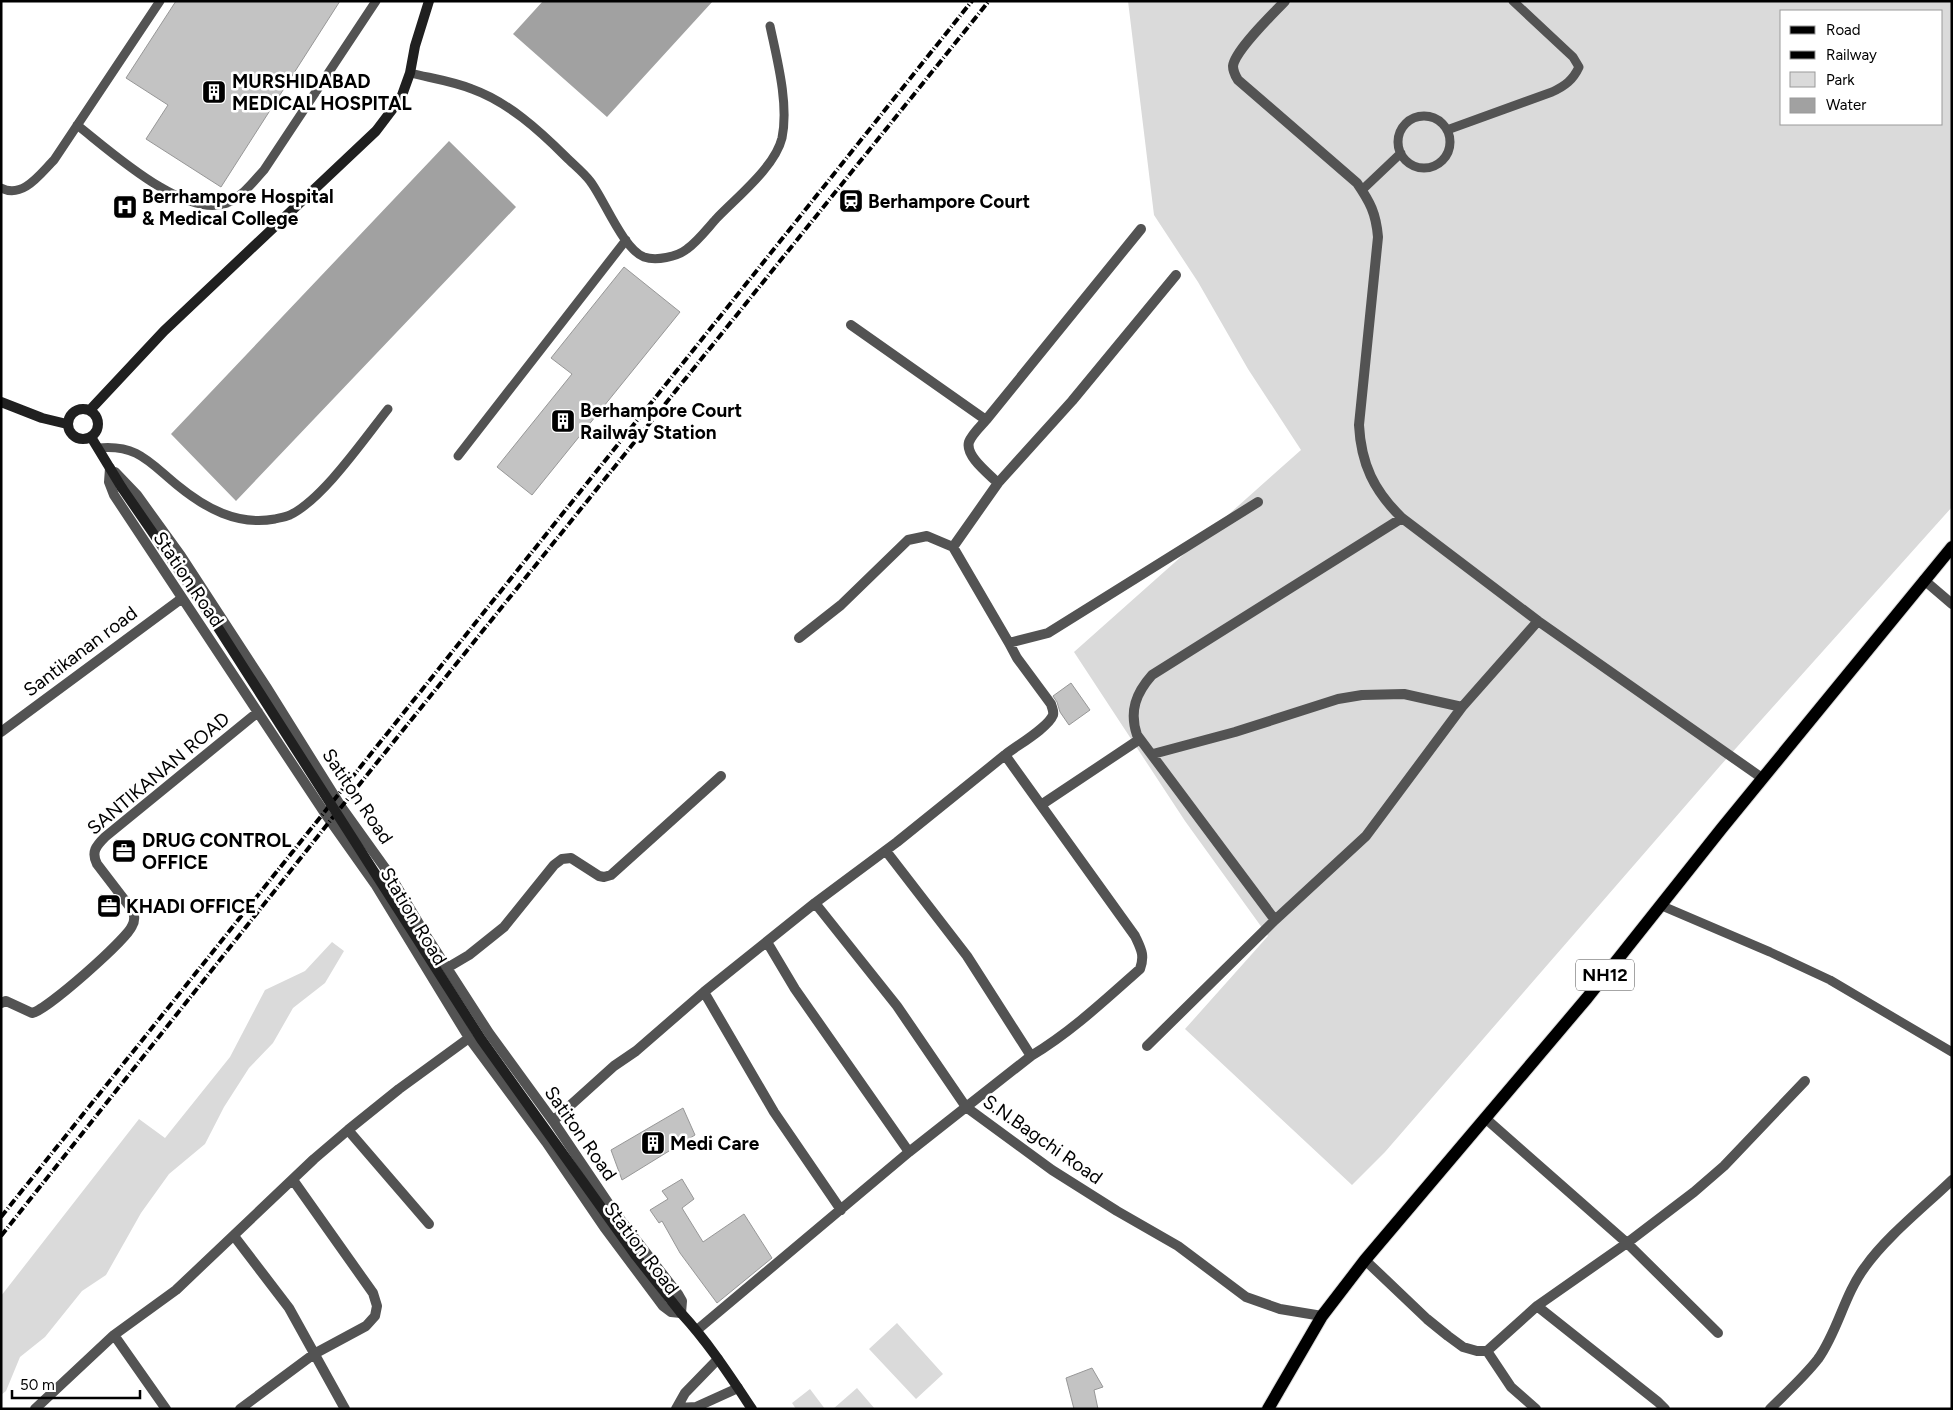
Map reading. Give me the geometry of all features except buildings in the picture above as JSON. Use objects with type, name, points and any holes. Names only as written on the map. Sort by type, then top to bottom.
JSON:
[{"type":"main road","name":"NH12","points":[[1267,1407],[1322,1316],[1365,1260],[1576,1011],[1762,778],[1952,547]]},
{"type":"street","points":[[90,410],[164,331],[376,131],[400,98],[410,73],[415,46],[429,1]]},
{"type":"street","points":[[1286,1],[1239,52],[1233,64],[1234,73],[1238,80],[1357,183],[1371,203],[1377,220],[1378,237],[1359,425],[1360,445],[1366,467],[1386,503],[1402,518],[1538,621],[1762,778]]},
{"type":"street","points":[[998,483],[973,458],[968,449],[973,436],[1141,229]]},
{"type":"street","points":[[953,547],[998,483],[1072,401],[1176,275]]},
{"type":"street","points":[[851,325],[986,420]]},
{"type":"street","points":[[1,402],[42,418],[67,424]]},
{"type":"street","points":[[82,408],[90,410],[96,415],[98,423],[97,431],[91,437],[83,440],[75,438],[69,432],[67,424],[69,416],[74,411],[82,408]]},
{"type":"street","name":"Station Road","points":[[91,437],[122,488],[217,626],[481,1039],[636,1256],[681,1313]]},
{"type":"street","name":"Station Road","points":[[109,466],[137,495]]},
{"type":"street","name":"Station Road","points":[[109,466],[109,482],[114,496],[324,812],[375,884],[470,1038],[546,1142],[604,1227],[663,1306],[671,1312],[681,1313]]},
{"type":"street","name":"Satiton Road","points":[[137,495],[181,556],[227,626],[342,808],[390,875],[488,1033],[553,1121],[613,1210],[678,1294],[682,1301],[681,1313]]},
{"type":"street","points":[[1009,643],[1048,633],[1258,502]]},
{"type":"street","points":[[1275,920],[1140,739],[1133,723],[1134,711],[1143,685],[1152,675],[1402,518]]},
{"type":"street","points":[[553,1121],[600,1078],[704,992],[815,903],[886,851],[1052,718],[1051,704],[1017,658],[953,547],[927,536],[908,540],[841,605],[800,638]]},
{"type":"street","points":[[1924,580],[1952,604]]},
{"type":"street","name":"Santikanan road","points":[[1,732],[181,599]]},
{"type":"street","points":[[1147,1046],[1275,920],[1366,836],[1462,708],[1538,621]]},
{"type":"street","points":[[1153,754],[1235,732],[1338,699],[1362,695],[1404,694],[1462,708]]},
{"type":"street","name":"SANTIKANAN ROAD","points":[[1,1003],[6,1001],[32,1013],[42,1010],[132,928],[135,918],[134,911],[97,864],[94,850],[105,837],[258,712]]},
{"type":"street","points":[[1041,805],[1140,739]]},
{"type":"street","points":[[697,1330],[908,1152],[1031,1056],[1093,1012],[1140,969],[1143,952],[1135,936],[1005,755]]},
{"type":"street","points":[[448,968],[469,955],[504,927],[554,865],[562,859],[571,858],[599,876],[611,875],[721,776]]},
{"type":"street","points":[[886,851],[967,956],[1031,1056]]},
{"type":"street","name":"S.N.Bagchi Road","points":[[815,903],[897,1006],[966,1107],[1052,1170],[1117,1211],[1178,1246],[1246,1297],[1280,1309],[1322,1316]]},
{"type":"street","points":[[767,942],[795,989],[908,1152]]},
{"type":"street","points":[[704,992],[774,1112],[841,1210]]},
{"type":"street","points":[[35,1409],[114,1335],[176,1290],[348,1130],[470,1038]]},
{"type":"street","points":[[1365,1260],[1427,1319],[1448,1336],[1463,1347],[1477,1351],[1487,1351],[1537,1306],[1694,1192],[1724,1166],[1805,1081]]},
{"type":"street","points":[[1485,1118],[1626,1243],[1718,1333]]},
{"type":"street","points":[[348,1130],[429,1224]]},
{"type":"street","points":[[240,1409],[314,1354],[366,1326],[375,1316],[377,1306],[373,1293],[293,1180]]},
{"type":"street","points":[[1770,1409],[1807,1372],[1818,1358],[1829,1339],[1845,1302],[1865,1267],[1877,1252],[1952,1180]]},
{"type":"street","points":[[234,1236],[289,1308],[345,1409]]},
{"type":"street","points":[[1537,1306],[1658,1406]]},
{"type":"street","points":[[681,1313],[697,1330],[752,1409]]},
{"type":"street","points":[[114,1335],[166,1409]]},
{"type":"street","points":[[1487,1351],[1511,1386],[1536,1409]]},
{"type":"street","points":[[677,1408],[685,1393],[718,1359]]},
{"type":"street","points":[[677,1408],[696,1407],[738,1388]]},
{"type":"lane","points":[[1,188],[13,191],[21,189],[34,180],[54,160],[160,1]]},
{"type":"lane","points":[[77,125],[142,176],[184,200],[208,206],[226,203],[243,193],[264,170],[376,1]]},
{"type":"lane","points":[[1447,130],[1552,92],[1565,86],[1575,76],[1579,67],[1573,57],[1513,1]]},
{"type":"lane","points":[[410,73],[470,88],[494,98],[547,138],[588,179],[602,197],[618,230],[638,253],[644,257],[670,256],[687,249],[763,171],[778,149],[784,122],[783,99],[770,26]]},
{"type":"lane","points":[[1428,117],[1436,119],[1447,130],[1449,150],[1442,161],[1436,165],[1430,167],[1416,166],[1405,159],[1401,153],[1399,138],[1406,124],[1413,119],[1428,117]]},
{"type":"lane","points":[[1362,190],[1401,153]]},
{"type":"lane","points":[[458,456],[626,240]]},
{"type":"lane","points":[[98,448],[113,446],[126,448],[144,458],[178,486],[214,510],[247,521],[267,520],[289,516],[323,488],[388,409]]},
{"type":"lane","points":[[1660,905],[1830,980],[1952,1052]]},
{"type":"green space","points":[[1128,1],[1952,1],[1952,507],[1720,766],[1385,1152],[1352,1185],[1185,1029],[1268,936],[1185,821],[1074,652],[1301,450],[1248,369],[1198,282],[1154,215]]},
{"type":"green space","points":[[332,942],[344,951],[325,983],[293,1008],[273,1043],[249,1068],[224,1107],[205,1144],[169,1174],[141,1213],[106,1275],[82,1291],[45,1337],[20,1357],[6,1391],[1,1395],[1,1296],[139,1119],[165,1138],[230,1057],[265,990],[305,971]]},
{"type":"green space","points":[[897,1323],[943,1374],[916,1399],[869,1349]]},
{"type":"green space","points":[[857,1388],[875,1409],[833,1409]]},
{"type":"green space","points":[[810,1389],[825,1409],[796,1409],[792,1403]]},
{"type":"water","points":[[543,1],[713,1],[607,117],[513,34]]},
{"type":"water","points":[[449,141],[516,207],[236,501],[171,434]]},
{"type":"railway","points":[[1,1217],[972,1]]},
{"type":"railway","points":[[1,1236],[330,821],[989,1]]},
{"type":"place","name":"MURSHIDABAD MEDICAL HOSPITAL","points":[[214,92]]},
{"type":"place","name":"Berhampore Court","points":[[851,201]]},
{"type":"place","name":"Berrhampore Hospital & Medical College","points":[[125,207]]},
{"type":"place","name":"Berhampore Court Railway Station","points":[[563,421]]},
{"type":"place","name":"DRUG CONTROL OFFICE","points":[[124,851]]},
{"type":"place","name":"KHADI OFFICE","points":[[109,906]]},
{"type":"place","name":"Medi Care","points":[[653,1143]]}]
